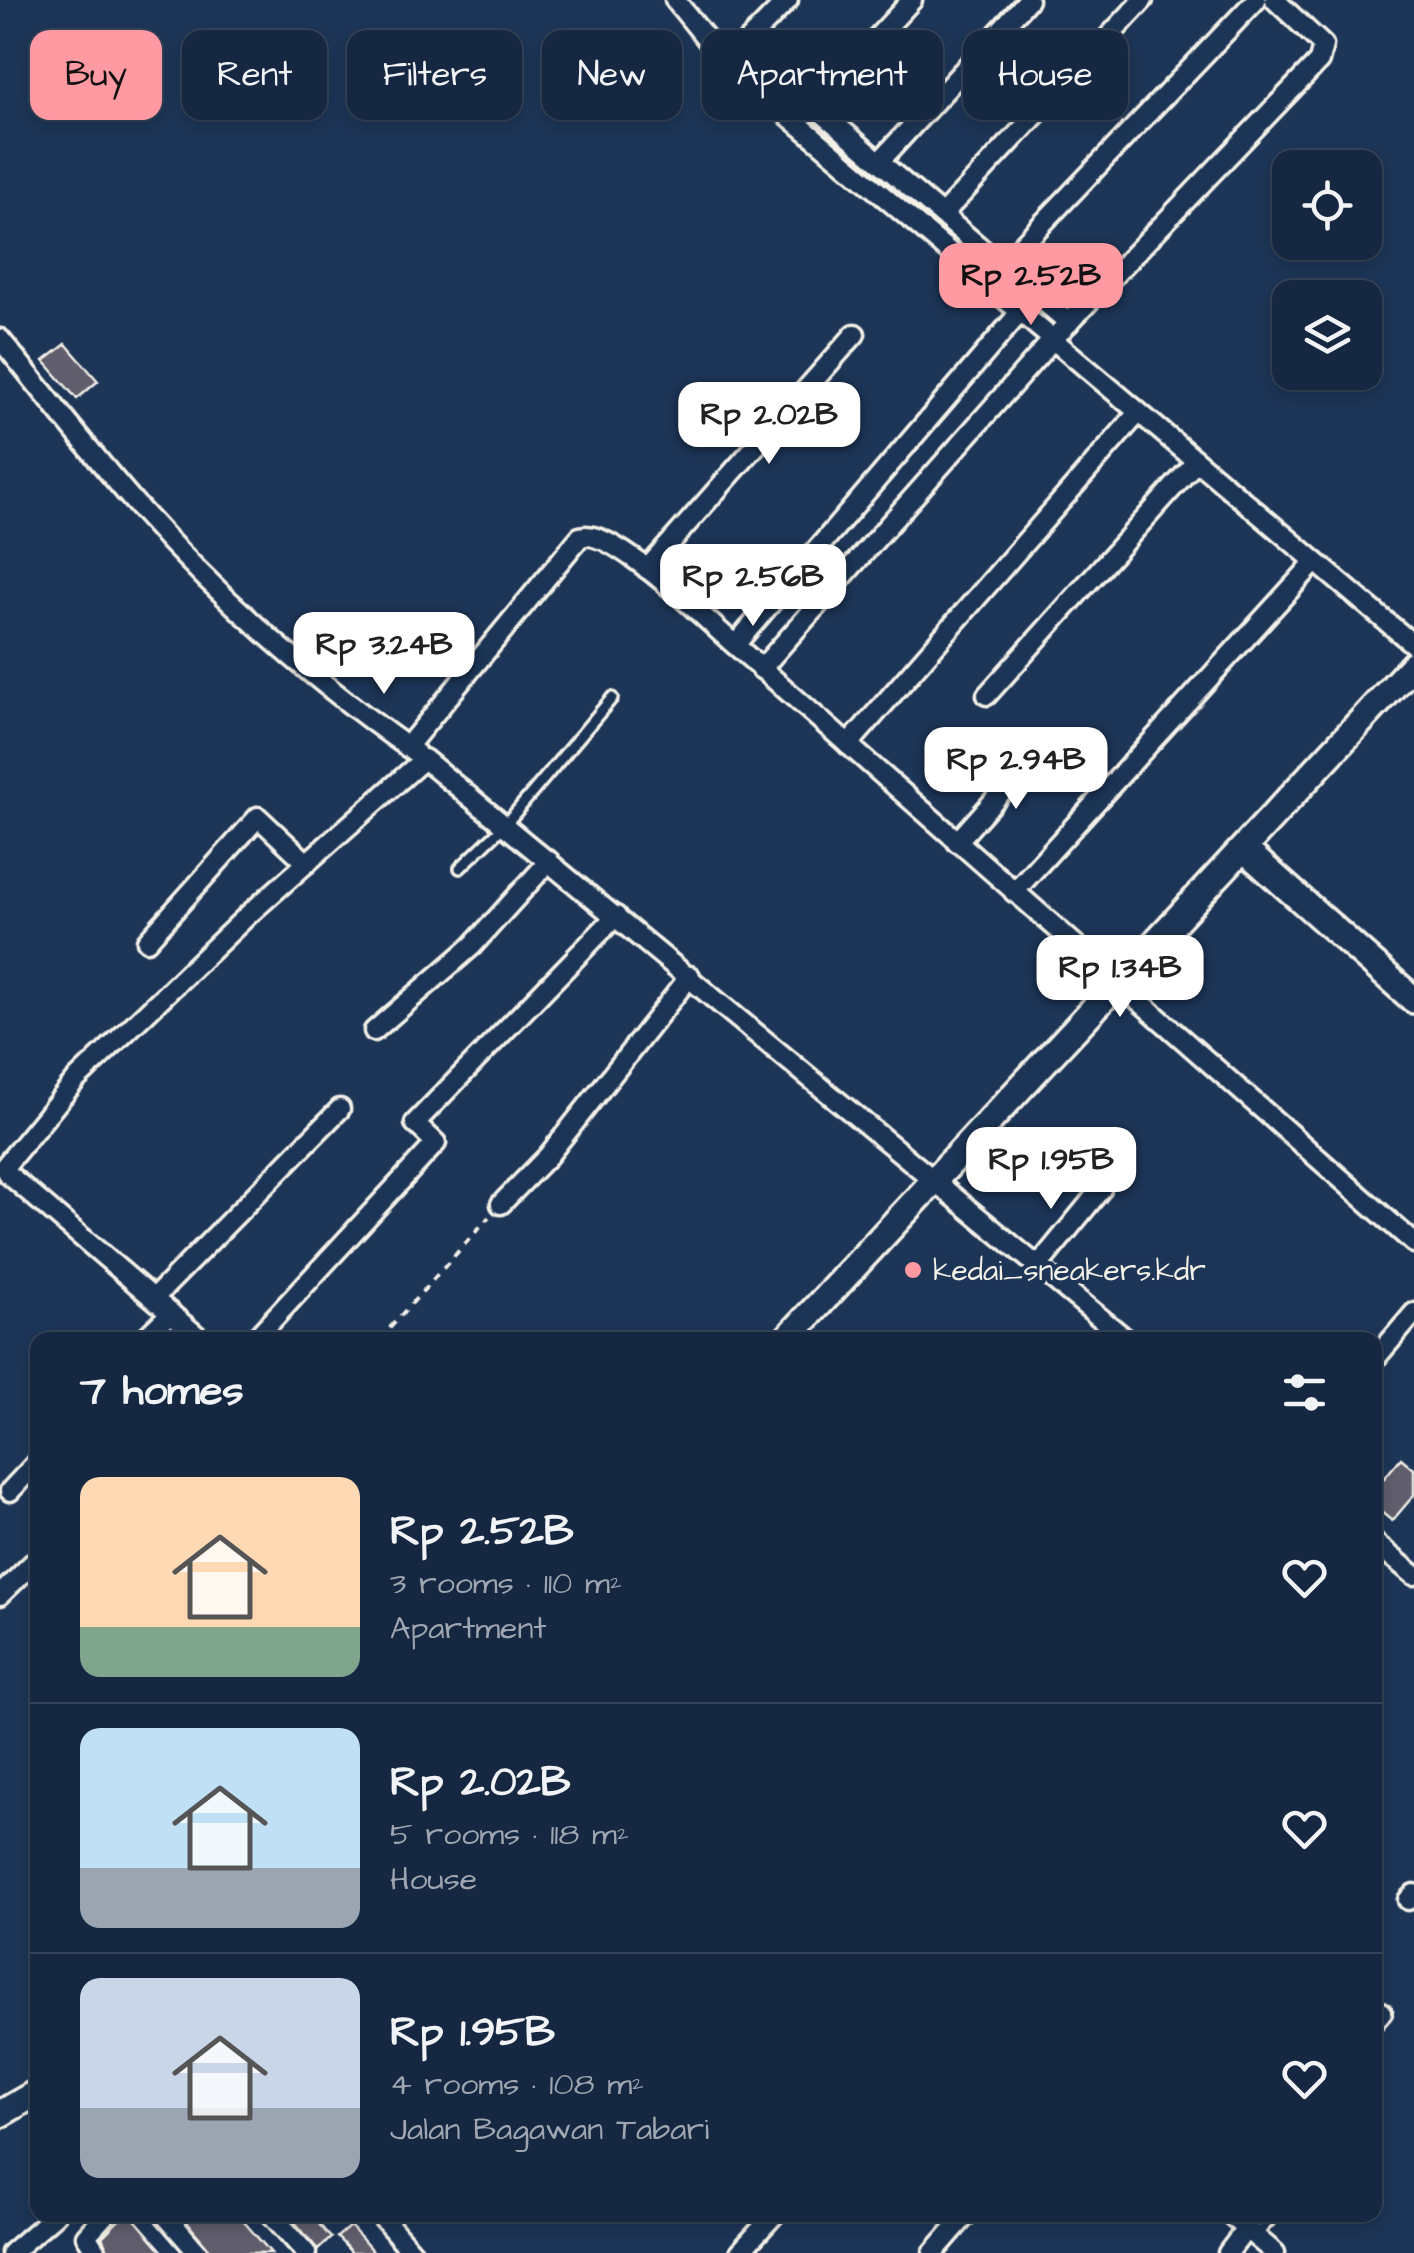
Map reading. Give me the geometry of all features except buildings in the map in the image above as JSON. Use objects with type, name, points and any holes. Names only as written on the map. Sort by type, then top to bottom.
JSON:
[{"type":"street","points":[[675,0],[702,34]]},
{"type":"street","points":[[759,30],[788,0]]},
{"type":"street","points":[[884,30],[912,0]]},
{"type":"street","points":[[881,160],[1028,0]]},
{"type":"street","points":[[942,215],[1143,0]]},
{"type":"street","points":[[1003,265],[1256,0]]},
{"type":"street","points":[[761,669],[1054,338],[1320,61],[1323,44],[1316,34],[1275,0]]},
{"type":"street","points":[[791,120],[1022,310],[1195,463],[1414,645]]},
{"type":"street","points":[[797,125],[801,120]]},
{"type":"street","points":[[831,120],[1068,324]]},
{"type":"street","points":[[735,645],[1022,310]]},
{"type":"street","points":[[647,569],[855,334]]},
{"type":"street","points":[[0,339],[140,509],[190,562],[407,747],[690,976],[1116,1332]]},
{"type":"street","points":[[848,745],[1138,413]]},
{"type":"street","points":[[987,695],[1195,463]]},
{"type":"street","points":[[407,747],[580,537],[600,536],[647,569],[735,645],[1414,1243]]},
{"type":"street","points":[[1014,892],[1315,562]]},
{"type":"street","points":[[794,1332],[1414,664]]},
{"type":"street","points":[[958,842],[1038,751]]},
{"type":"street","points":[[193,1332],[8,1174],[4,1166],[74,1082],[424,759]]},
{"type":"street","points":[[146,941],[258,818],[307,864]]},
{"type":"street","points":[[1245,850],[1414,1000]]},
{"type":"street","points":[[374,1031],[472,946],[549,861]]},
{"type":"street","points":[[261,1332],[436,1143],[415,1123],[616,916]]},
{"type":"street","points":[[500,1204],[548,1156],[690,976]]},
{"type":"street","points":[[154,1298],[340,1109]]},
{"type":"street","points":[[1038,1266],[1101,1188]]},
{"type":"street","points":[[151,1332],[170,1312]]},
{"type":"street","points":[[1382,1352],[1414,1313]]},
{"type":"street","points":[[10,1490],[30,1469]]},
{"type":"street","points":[[1382,1549],[1414,1575]]},
{"type":"street","points":[[0,1595],[30,1566]]},
{"type":"street","points":[[0,2114],[30,2097]]},
{"type":"street","points":[[11,2253],[46,2222]]},
{"type":"street","points":[[92,2222],[86,2236],[98,2253]]},
{"type":"street","points":[[171,2222],[198,2253]]},
{"type":"street","points":[[278,2222],[306,2253]]},
{"type":"street","points":[[386,2222],[413,2253]]},
{"type":"street","points":[[740,2252],[768,2222]]},
{"type":"street","points":[[933,2253],[960,2222]]},
{"type":"street","points":[[1238,2222],[1275,2253]]},
{"type":"street","points":[[1228,2253],[1251,2233]]},
{"type":"lane","points":[[460,868],[505,825],[612,698]]},
{"type":"lane","points":[[1251,2233],[1265,2222]]},
{"type":"path","points":[[387,1332],[500,1204]]},
{"type":"place","name":"kedai_sneakers.kdr","points":[[913,1270]]}]
